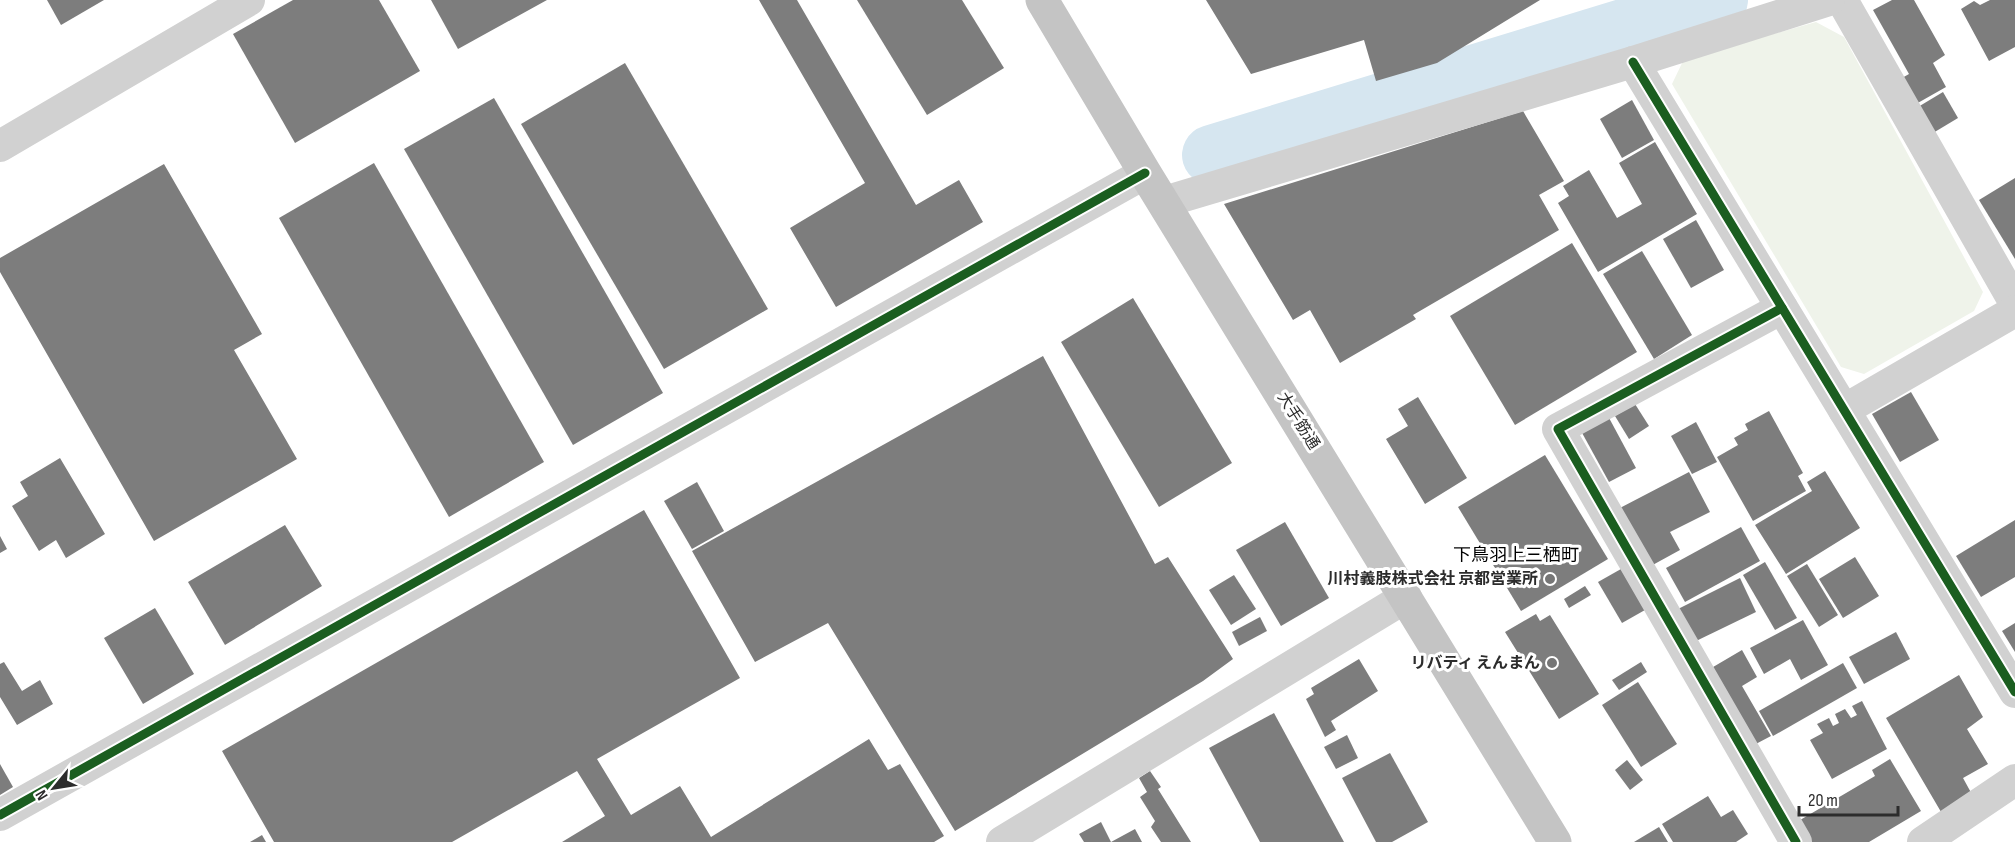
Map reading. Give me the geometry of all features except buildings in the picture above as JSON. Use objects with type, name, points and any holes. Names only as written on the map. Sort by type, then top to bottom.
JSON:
[{"type":"main road","name":"大手筋通","points":[[1042,0],[1145,173],[1555,842]]},
{"type":"street","points":[[0,146],[249,0]]},
{"type":"street","points":[[1164,202],[1633,62],[1829,0]]},
{"type":"street","points":[[1842,0],[2015,303]]},
{"type":"street","points":[[1633,62],[2015,692]]},
{"type":"street","points":[[0,815],[1145,173]]},
{"type":"street","points":[[1782,308],[1558,429],[1796,842]]},
{"type":"street","points":[[1844,410],[2015,311]]},
{"type":"street","points":[[1002,842],[1406,597]]},
{"type":"street","points":[[1929,840],[2015,780]]},
{"type":"shaded area","points":[[1816,22],[1844,37],[1983,292],[1974,311],[1864,374],[1841,367],[1672,84],[1684,59]]},
{"type":"waterway","points":[[1212,155],[1718,0]]},
{"type":"cycle path","points":[[1633,62],[2015,692]]},
{"type":"cycle path","points":[[0,815],[1145,173]]},
{"type":"cycle path","points":[[1782,308],[1558,429],[1796,842]]},
{"type":"place","name":"川村義肢株式会社 京都営業所","points":[[1550,579]]},
{"type":"place","name":"リバティ えんまん","points":[[1552,663]]},
{"type":"district","name":"下鳥羽上三栖町","points":[[1516,555]]}]
